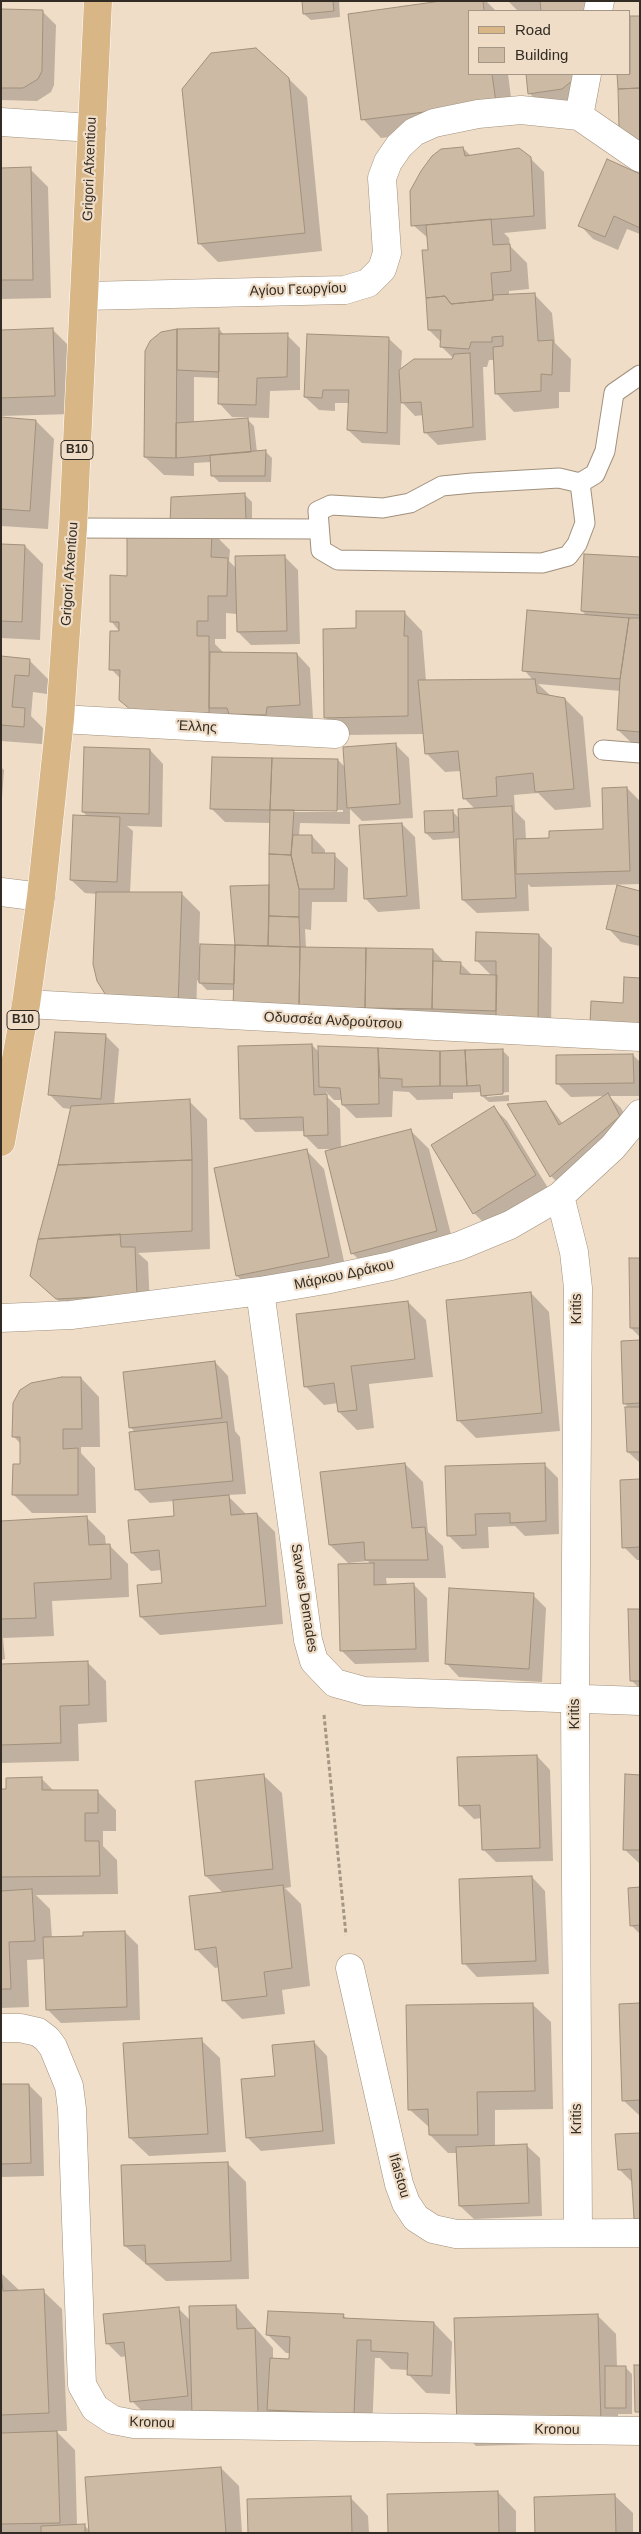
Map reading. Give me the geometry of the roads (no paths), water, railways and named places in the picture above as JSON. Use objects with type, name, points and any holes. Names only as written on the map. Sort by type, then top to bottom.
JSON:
[{"type":"main road","name":"Grigori Afxentiou","points":[[1,1142],[26,1004],[41,897],[60,720],[73,528],[98,1]]},
{"type":"street","points":[[579,116],[587,75]]},
{"type":"street","name":"Αγίου Γεωργίου","points":[[85,296],[345,290],[356,288],[374,279],[382,269],[387,253],[382,178],[388,162],[399,146],[414,132],[434,123],[478,114],[521,110],[579,116],[640,158]]},
{"type":"street","points":[[1,122],[92,128]]},
{"type":"street","name":"Έλλης","points":[[60,720],[335,734]]},
{"type":"street","points":[[1,892],[41,897]]},
{"type":"street","name":"Οδυσσέα Ανδρούτσου","points":[[26,1004],[640,1037]]},
{"type":"street","name":"Μάρκου Δράκου","points":[[1,1318],[71,1315],[260,1291],[391,1266],[459,1246],[510,1225],[560,1196],[613,1147],[640,1114]]},
{"type":"street","name":"Kritis","points":[[560,1196],[574,1252],[578,1288],[574,1699],[578,2233]]},
{"type":"street","name":"Savvas Demades","points":[[260,1291],[308,1640],[314,1661],[335,1683],[364,1691],[640,1701]]},
{"type":"street","name":"Ifaistou","points":[[350,1968],[399,2184],[406,2203],[416,2218],[433,2229],[456,2234],[640,2233]]},
{"type":"street","name":"Kronou","points":[[1,2028],[20,2028],[38,2032],[47,2039],[54,2047],[69,2086],[72,2109],[82,2385],[95,2408],[113,2420],[134,2424],[640,2431]]},
{"type":"lane","points":[[580,483],[585,523],[578,544],[568,556],[542,563],[338,560],[321,550],[318,511],[331,505],[383,508],[410,503],[442,486],[472,483],[559,478],[580,483],[595,474],[604,451],[614,393],[640,375]]},
{"type":"lane","points":[[73,528],[318,528]]},
{"type":"lane","points":[[603,750],[640,753]]}]
